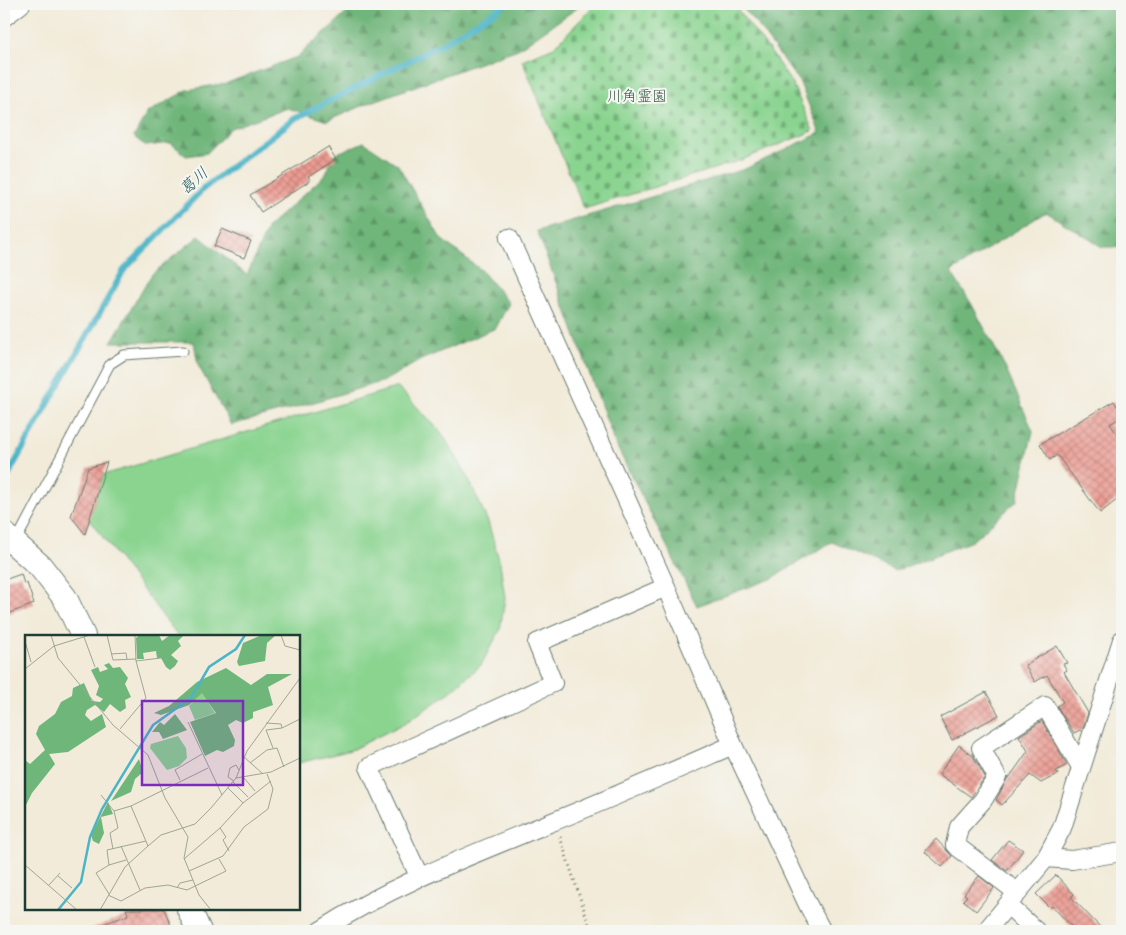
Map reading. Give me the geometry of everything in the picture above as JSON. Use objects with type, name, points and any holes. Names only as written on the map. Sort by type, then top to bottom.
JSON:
[{"type":"street","points":[[4,17],[21,4]]},
{"type":"street","points":[[509,238],[666,587],[733,745],[822,931]]},
{"type":"street","points":[[8,538],[40,566],[65,598],[83,635]]},
{"type":"street","points":[[419,876],[369,767],[553,683],[537,643],[666,587]]},
{"type":"street","points":[[986,931],[1046,858],[1062,828],[1122,640]]},
{"type":"street","points":[[1036,931],[1013,899],[955,845],[959,827],[982,800],[997,777],[981,748],[1045,706],[1081,767]]},
{"type":"street","points":[[320,931],[352,911],[419,876],[554,822],[733,745]]},
{"type":"street","points":[[1046,858],[1072,860],[1122,852]]},
{"type":"street","points":[[189,910],[199,931]]},
{"type":"lane","points":[[8,538],[110,364],[124,355],[184,351]]},
{"type":"path","points":[[554,822],[592,931]]},
{"type":"green space","points":[[357,4],[583,4],[518,49],[374,101],[327,121],[288,108],[231,128],[207,153],[186,156],[171,143],[146,146],[134,137],[147,113],[187,90],[227,83],[297,57]]},
{"type":"green space","name":"川角霊園","points":[[596,4],[733,4],[770,51],[793,85],[813,131],[739,161],[584,209],[522,60],[554,47]]},
{"type":"green space","points":[[739,4],[1122,4],[1122,247],[1102,247],[1046,212],[951,272],[971,303],[1004,365],[1033,431],[1017,501],[972,541],[895,571],[832,542],[771,579],[697,606],[615,443],[537,231],[745,169],[820,133],[800,83],[758,26]]},
{"type":"green space","points":[[364,142],[398,165],[441,239],[481,270],[509,303],[496,328],[421,360],[384,381],[231,425],[198,365],[194,342],[111,342],[152,274],[199,236],[247,275],[268,227],[326,174],[333,155]]},
{"type":"green space","points":[[398,387],[441,432],[466,473],[488,522],[500,563],[505,598],[500,630],[481,665],[449,693],[405,723],[351,750],[300,763],[300,635],[177,635],[89,519],[103,475]]},
{"type":"building","points":[[328,147],[336,159],[308,177],[311,180],[261,212],[250,195]]},
{"type":"building","points":[[222,229],[251,241],[244,258],[214,246]]},
{"type":"building","points":[[1114,401],[1122,415],[1122,417],[1110,424],[1122,441],[1122,496],[1100,513],[1057,455],[1050,460],[1040,444]]},
{"type":"building","points":[[107,462],[85,534],[71,516],[88,468]]},
{"type":"building","points":[[21,574],[24,584],[27,583],[34,604],[4,615],[4,580]]},
{"type":"building","points":[[1057,646],[1067,663],[1063,664],[1067,670],[1064,672],[1088,713],[1082,732],[1080,730],[1074,733],[1057,706],[1063,702],[1047,675],[1035,682],[1025,665]]},
{"type":"building","points":[[986,692],[999,715],[952,740],[940,717]]},
{"type":"building","points":[[1042,721],[1067,765],[1056,771],[1058,774],[1041,783],[1030,775],[1002,805],[996,800],[1008,777],[1028,751],[1019,736]]},
{"type":"building","points":[[959,745],[973,756],[985,777],[971,797],[939,774]]},
{"type":"building","points":[[936,839],[952,856],[942,867],[925,852]]},
{"type":"building","points":[[1008,840],[1023,850],[1007,871],[992,860]]},
{"type":"building","points":[[1056,875],[1074,894],[1071,897],[1104,931],[1076,931],[1052,906],[1050,908],[1036,894]]},
{"type":"building","points":[[979,876],[994,888],[976,911],[963,900],[967,896],[964,894]]},
{"type":"building","points":[[126,910],[164,910],[172,928],[163,931],[90,931],[90,929],[128,915]]},
{"type":"waterway","name":"葛川","points":[[4,485],[124,270],[204,188],[294,119],[442,44],[506,4]]}]
